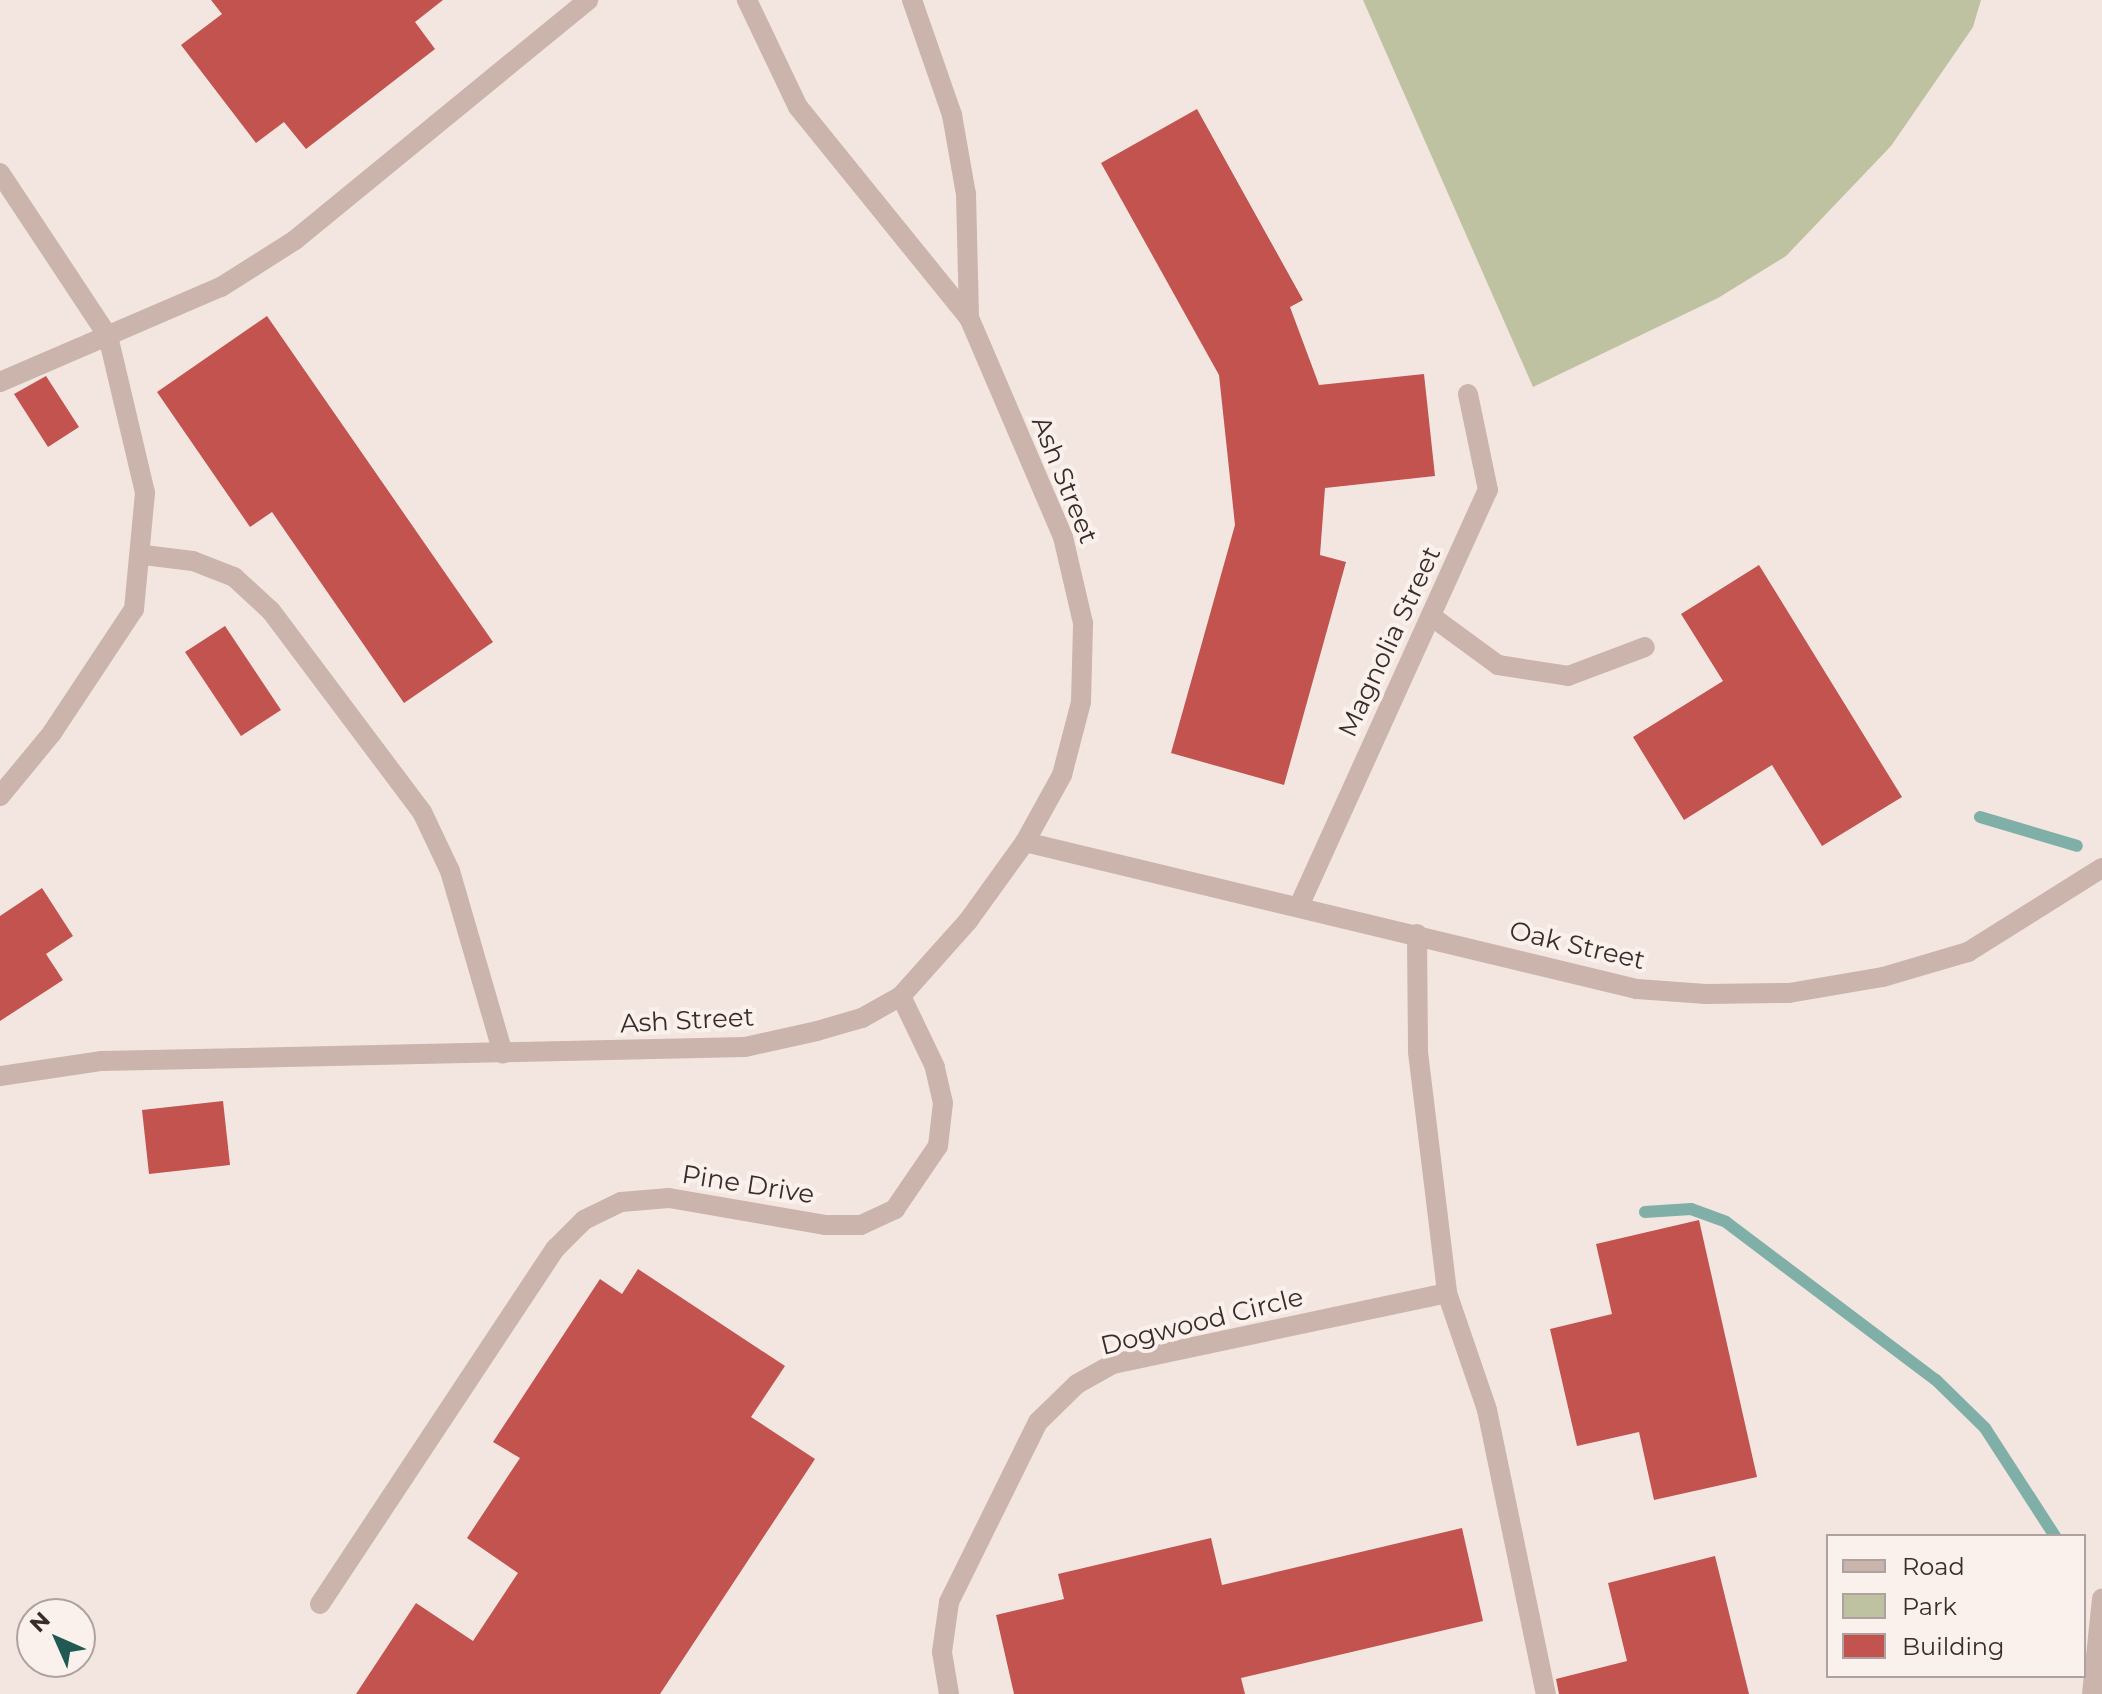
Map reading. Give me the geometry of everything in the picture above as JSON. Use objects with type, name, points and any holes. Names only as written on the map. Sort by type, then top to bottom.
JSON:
[{"type":"street","points":[[0,382],[221,287],[295,240],[588,0]]},
{"type":"street","name":"Ash Street","points":[[0,1076],[102,1061],[745,1047],[862,1018],[901,996],[968,921],[1025,842],[1062,775],[1081,702],[1083,623],[1063,537],[969,318],[798,107],[747,0]]},
{"type":"street","name":"Ash Street","points":[[912,0],[952,115],[966,194],[969,318]]},
{"type":"street","points":[[0,173],[108,336],[145,493],[144,555],[127,620],[52,733],[0,796]]},
{"type":"street","name":"Magnolia Street","points":[[1299,906],[1488,490],[1468,394]]},
{"type":"street","points":[[144,555],[193,561],[234,577],[262,603],[422,812],[450,871],[503,1053]]},
{"type":"street","points":[[1431,616],[1498,665],[1568,676],[1645,647]]},
{"type":"street","name":"Oak Street","points":[[1025,842],[1637,989],[1789,993],[1883,977],[1968,952],[2102,868]]},
{"type":"street","points":[[1417,934],[1418,1052],[1447,1293],[1487,1410],[1546,1694]]},
{"type":"street","name":"Pine Drive","points":[[320,1604],[556,1248],[584,1220],[621,1202],[669,1198],[825,1225],[861,1225],[895,1209],[938,1146],[943,1103],[935,1067],[901,996]]},
{"type":"street","name":"Dogwood Circle","points":[[949,1694],[942,1652],[949,1602],[1038,1422],[1077,1384],[1113,1364],[1447,1293]]},
{"type":"street","points":[[2092,1694],[2102,1599]]},
{"type":"green space","points":[[1363,0],[1981,0],[1973,27],[1891,146],[1786,256],[1718,298],[1533,387]]},
{"type":"building","points":[[211,0],[443,0],[415,22],[435,49],[306,149],[284,122],[256,143],[181,45],[222,14]]},
{"type":"building","points":[[1197,109],[1303,300],[1290,307],[1319,385],[1424,374],[1435,476],[1325,488],[1320,555],[1346,562],[1284,785],[1171,753],[1235,525],[1219,375],[1101,163]]},
{"type":"building","points":[[267,316],[493,642],[404,703],[272,512],[250,527],[157,392]]},
{"type":"building","points":[[46,376],[79,427],[48,447],[14,394]]},
{"type":"building","points":[[1759,565],[1902,797],[1822,846],[1772,765],[1684,820],[1633,737],[1723,681],[1681,614]]},
{"type":"building","points":[[225,626],[281,710],[241,736],[185,652]]},
{"type":"building","points":[[42,888],[73,936],[46,954],[63,980],[0,1021],[0,916]]},
{"type":"building","points":[[223,1101],[230,1165],[149,1174],[142,1110]]},
{"type":"building","points":[[1699,1220],[1757,1477],[1654,1500],[1639,1432],[1577,1446],[1550,1329],[1612,1314],[1596,1244]]},
{"type":"building","points":[[638,1269],[785,1366],[751,1417],[815,1459],[660,1694],[356,1694],[416,1603],[473,1641],[518,1573],[467,1538],[520,1458],[493,1442],[600,1279],[622,1294]]},
{"type":"building","points":[[1462,1528],[1483,1621],[1241,1678],[1245,1694],[1014,1694],[996,1615],[1064,1599],[1058,1574],[1211,1538],[1222,1585]]},
{"type":"building","points":[[1715,1556],[1749,1694],[1559,1694],[1556,1679],[1627,1661],[1608,1583]]},
{"type":"waterway","points":[[1980,817],[2077,846]]},
{"type":"waterway","points":[[1645,1212],[1691,1209],[1726,1222],[1936,1380],[1985,1428],[2054,1534]]}]
